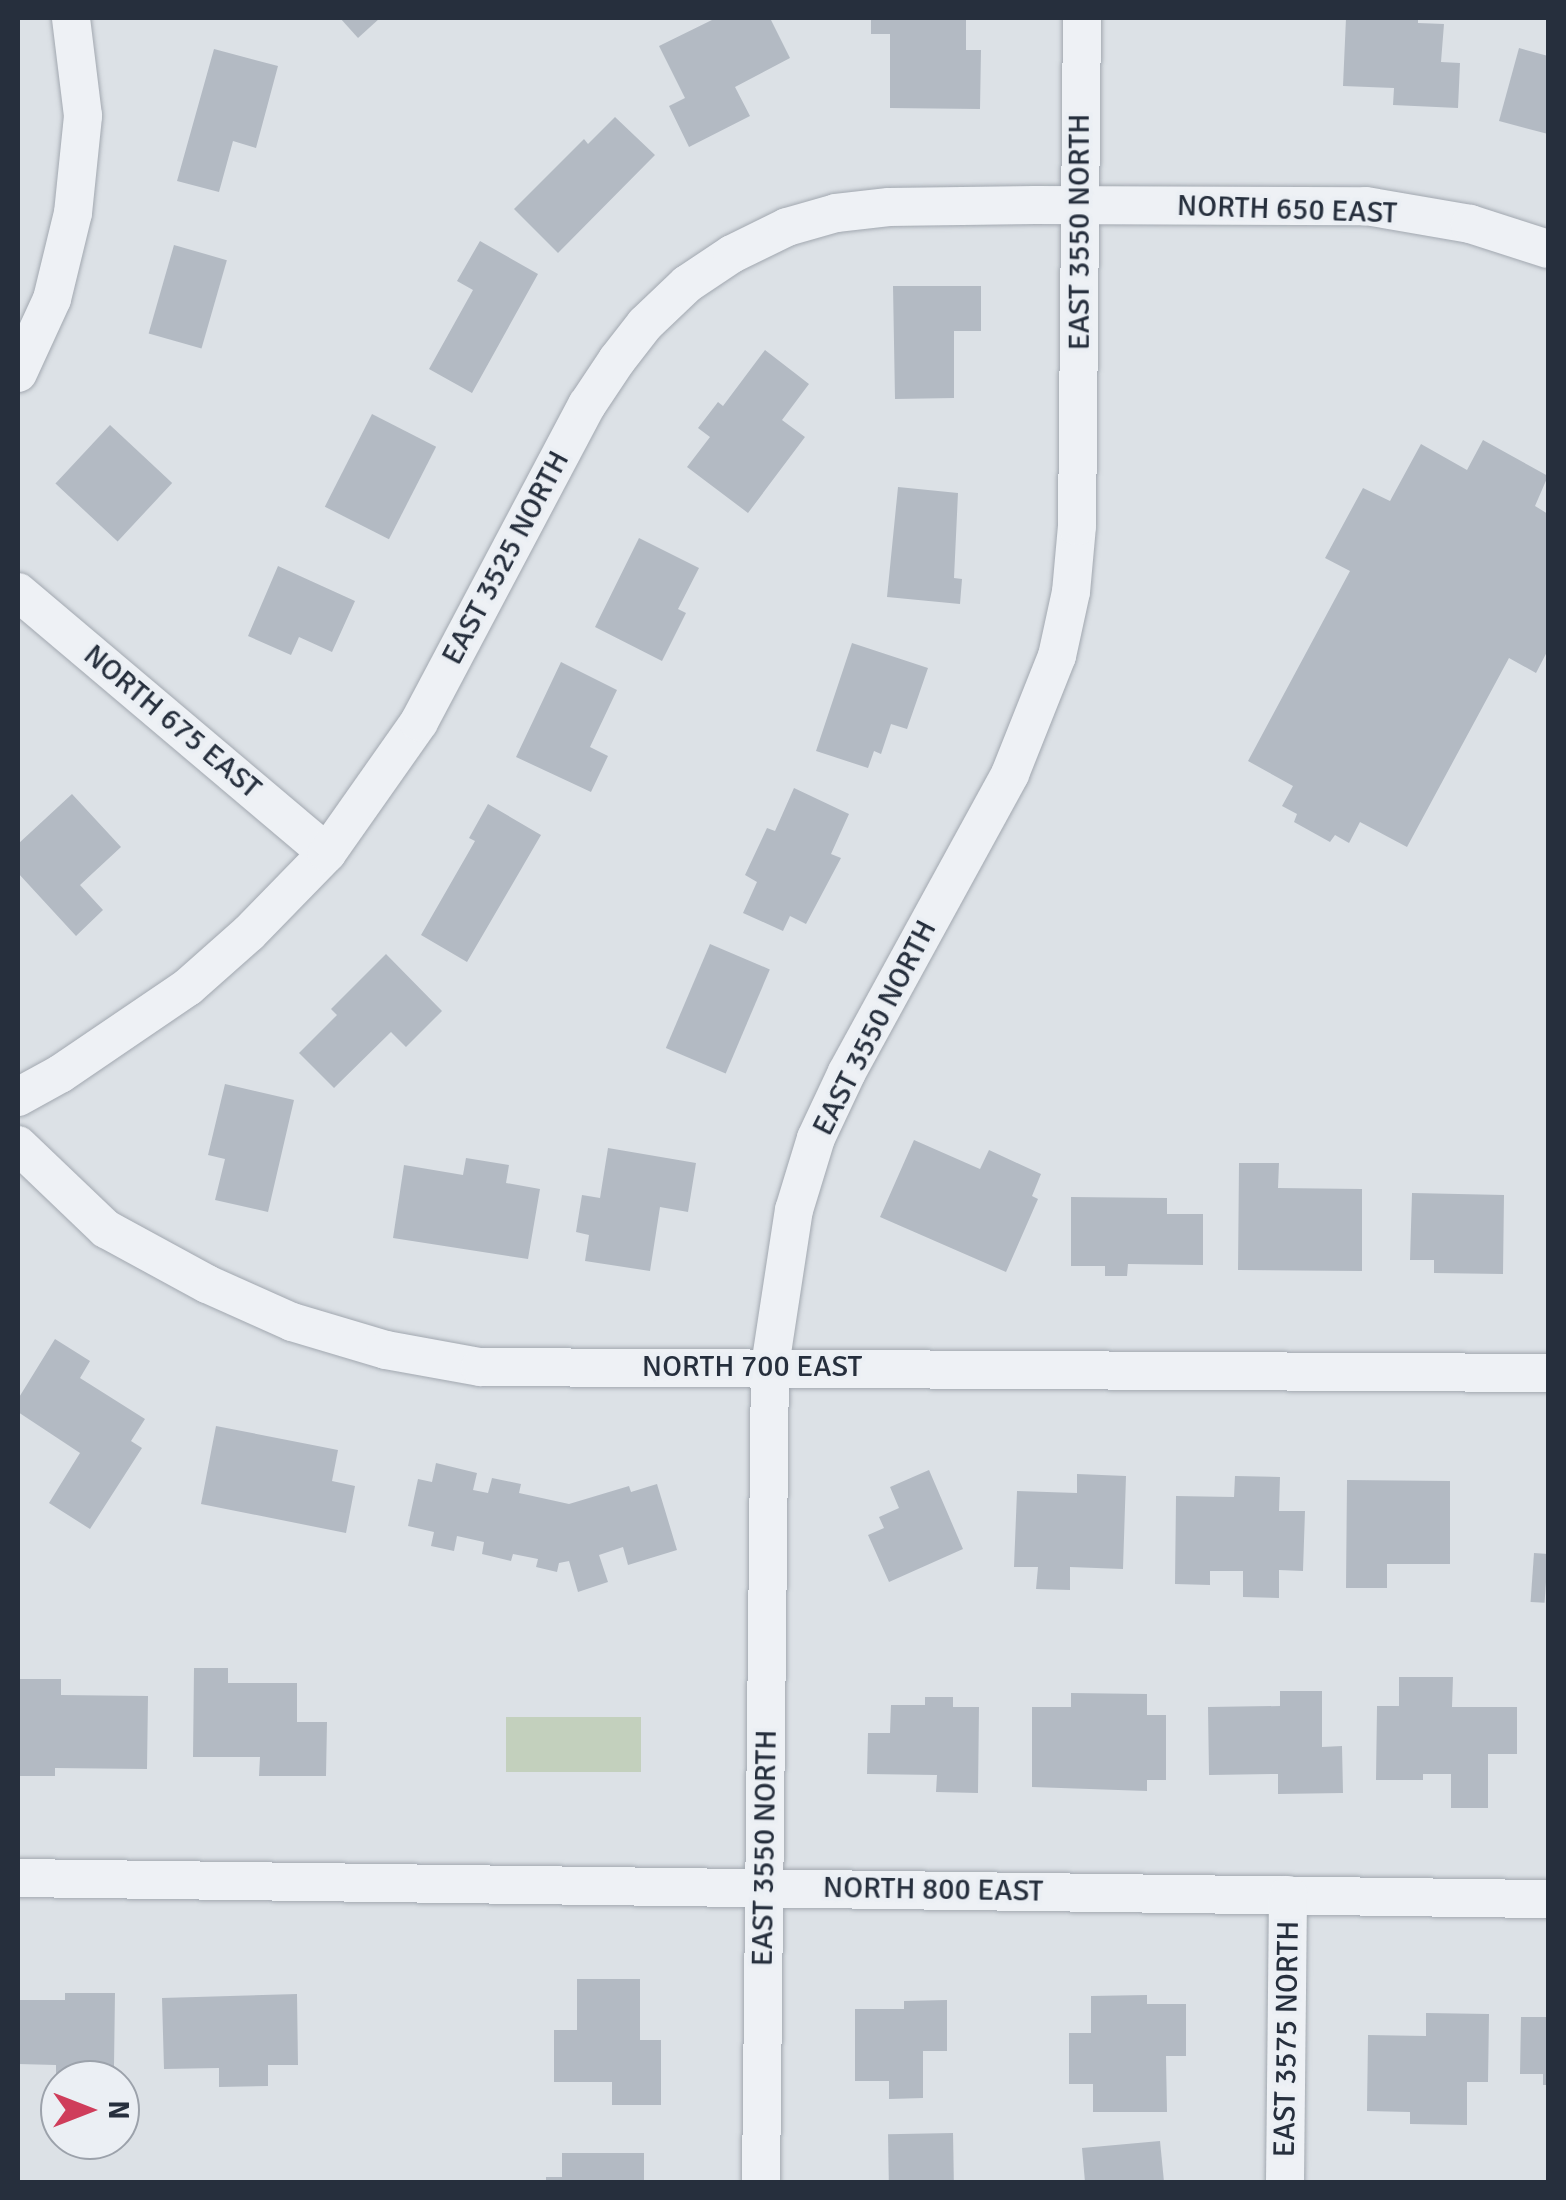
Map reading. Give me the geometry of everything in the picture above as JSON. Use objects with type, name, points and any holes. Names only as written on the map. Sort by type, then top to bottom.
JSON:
[{"type":"street","points":[[18,373],[52,299],[72,213],[83,116],[71,18]]},
{"type":"street","name":"EAST 3550 NORTH","points":[[761,2182],[770,1366],[794,1210],[816,1138],[847,1072],[1010,774],[1057,656],[1071,592],[1077,526],[1082,18]]},
{"type":"street","name":"EAST 3525 NORTH","points":[[18,1097],[60,1074],[188,987],[250,933],[327,853],[419,722],[587,406],[645,324],[687,284],[732,254],[774,234],[836,214],[889,206],[1080,206]]},
{"type":"street","name":"NORTH 650 EAST","points":[[1080,206],[1366,206],[1470,224],[1548,249]]},
{"type":"street","name":"NORTH 675 EAST","points":[[18,592],[327,853]]},
{"type":"street","name":"NORTH 700 EAST","points":[[18,1145],[106,1228],[207,1284],[292,1322],[367,1345],[480,1367],[1548,1373]]},
{"type":"street","name":"NORTH 800 EAST","points":[[18,1878],[1548,1898]]},
{"type":"street","name":"EAST 3575 NORTH","points":[[1285,2182],[1288,1895]]},
{"type":"green space","points":[[506,1717],[641,1717],[641,1772],[506,1772]]},
{"type":"building","points":[[340,18],[380,18],[358,38]]},
{"type":"building","points":[[716,18],[770,18],[790,58],[735,87],[750,116],[689,147],[669,106],[685,98],[659,46]]},
{"type":"building","points":[[871,18],[966,18],[966,50],[981,50],[980,109],[890,108],[890,34],[871,34]]},
{"type":"building","points":[[1346,18],[1418,18],[1418,23],[1444,24],[1441,62],[1460,63],[1458,108],[1393,105],[1394,88],[1343,86]]},
{"type":"building","points":[[1519,48],[1548,56],[1548,134],[1499,121]]},
{"type":"building","points":[[214,49],[278,66],[256,148],[233,141],[219,192],[177,181]]},
{"type":"building","points":[[615,117],[655,155],[558,253],[514,209],[584,139],[588,144]]},
{"type":"building","points":[[480,241],[538,274],[472,393],[429,369],[473,290],[457,281]]},
{"type":"building","points":[[174,245],[227,260],[202,349],[149,333]]},
{"type":"building","points":[[893,286],[981,286],[981,331],[954,331],[954,398],[895,399]]},
{"type":"building","points":[[765,350],[809,384],[782,420],[805,437],[748,513],[687,467],[710,437],[698,428],[718,402],[723,406]]},
{"type":"building","points":[[372,414],[436,447],[389,539],[325,507]]},
{"type":"building","points":[[110,425],[172,483],[118,541],[55,484]]},
{"type":"building","points":[[1483,440],[1548,476],[1535,506],[1548,514],[1548,650],[1536,673],[1509,658],[1407,847],[1360,822],[1349,843],[1335,835],[1330,842],[1294,822],[1297,814],[1282,806],[1293,786],[1248,761],[1350,571],[1325,558],[1363,488],[1390,501],[1421,444],[1467,470]]},
{"type":"building","points":[[898,487],[958,493],[954,578],[962,579],[960,604],[887,597]]},
{"type":"building","points":[[639,538],[699,568],[678,609],[686,613],[662,661],[595,627]]},
{"type":"building","points":[[278,566],[355,601],[332,652],[299,637],[291,655],[248,636]]},
{"type":"building","points":[[852,643],[928,668],[907,729],[891,724],[881,754],[874,751],[868,768],[816,751]]},
{"type":"building","points":[[561,662],[617,690],[590,747],[608,756],[591,792],[516,757]]},
{"type":"building","points":[[794,788],[849,814],[831,854],[841,858],[806,924],[790,916],[783,931],[743,913],[757,882],[745,875],[767,828],[775,831]]},
{"type":"building","points":[[72,794],[121,847],[80,885],[103,910],[76,936],[18,873],[18,844]]},
{"type":"building","points":[[488,804],[541,835],[467,962],[421,935],[475,841],[469,838]]},
{"type":"building","points":[[710,944],[770,969],[726,1073],[666,1048]]},
{"type":"building","points":[[386,954],[442,1011],[406,1047],[391,1032],[334,1088],[299,1053],[337,1015],[331,1009]]},
{"type":"building","points":[[225,1084],[294,1100],[268,1212],[215,1200],[225,1159],[208,1155]]},
{"type":"building","points":[[914,1140],[980,1169],[989,1150],[1041,1174],[1032,1196],[1038,1199],[1006,1272],[880,1217]]},
{"type":"building","points":[[608,1148],[696,1163],[688,1212],[660,1207],[650,1271],[585,1261],[589,1235],[576,1232],[582,1195],[600,1198]]},
{"type":"building","points":[[466,1158],[509,1165],[506,1183],[540,1189],[528,1259],[393,1238],[404,1165],[463,1175]]},
{"type":"building","points":[[1239,1163],[1279,1163],[1278,1188],[1362,1189],[1362,1271],[1238,1270]]},
{"type":"building","points":[[1412,1193],[1504,1195],[1503,1274],[1434,1273],[1434,1260],[1410,1260]]},
{"type":"building","points":[[1071,1197],[1167,1198],[1167,1214],[1203,1214],[1203,1265],[1128,1264],[1127,1276],[1105,1276],[1105,1266],[1071,1266]]},
{"type":"building","points":[[55,1339],[90,1361],[80,1378],[145,1419],[131,1441],[142,1448],[90,1529],[49,1503],[80,1453],[18,1412],[18,1399]]},
{"type":"building","points":[[216,1426],[338,1450],[332,1481],[355,1486],[346,1533],[201,1504]]},
{"type":"building","points":[[436,1463],[477,1473],[473,1490],[488,1493],[492,1478],[521,1484],[519,1493],[569,1504],[629,1486],[631,1492],[657,1484],[677,1550],[628,1565],[623,1547],[599,1555],[608,1582],[578,1592],[569,1561],[559,1563],[557,1572],[536,1567],[538,1559],[513,1554],[511,1561],[482,1554],[484,1542],[457,1536],[454,1551],[431,1546],[434,1532],[408,1526],[418,1479],[432,1482]]},
{"type":"building","points":[[929,1470],[963,1549],[889,1582],[868,1535],[884,1528],[879,1517],[899,1508],[890,1487]]},
{"type":"building","points":[[1077,1474],[1126,1476],[1123,1569],[1070,1567],[1070,1590],[1036,1589],[1038,1567],[1014,1567],[1017,1491],[1077,1493]]},
{"type":"building","points":[[1235,1476],[1280,1477],[1279,1511],[1305,1511],[1303,1571],[1279,1570],[1279,1598],[1243,1597],[1243,1571],[1210,1571],[1210,1585],[1175,1584],[1176,1496],[1234,1497]]},
{"type":"building","points":[[1347,1480],[1450,1481],[1450,1564],[1387,1564],[1387,1588],[1346,1588]]},
{"type":"building","points":[[1534,1553],[1548,1554],[1545,1603],[1531,1602]]},
{"type":"building","points":[[194,1668],[228,1668],[228,1683],[297,1683],[297,1722],[327,1722],[326,1776],[259,1776],[260,1757],[193,1757]]},
{"type":"building","points":[[1399,1677],[1453,1677],[1452,1707],[1517,1707],[1517,1754],[1488,1754],[1488,1808],[1451,1808],[1451,1774],[1423,1774],[1423,1780],[1376,1780],[1377,1706],[1399,1706]]},
{"type":"building","points":[[18,1679],[61,1679],[61,1695],[148,1696],[147,1769],[55,1768],[55,1776],[18,1776]]},
{"type":"building","points":[[1280,1691],[1322,1691],[1322,1747],[1342,1746],[1343,1793],[1278,1794],[1278,1774],[1209,1775],[1208,1707],[1280,1706]]},
{"type":"building","points":[[1071,1693],[1147,1694],[1147,1715],[1166,1715],[1166,1780],[1147,1780],[1147,1791],[1032,1787],[1032,1707],[1071,1707]]},
{"type":"building","points":[[925,1697],[953,1697],[953,1707],[979,1707],[978,1793],[936,1792],[937,1775],[867,1774],[868,1733],[890,1733],[891,1705],[925,1705]]},
{"type":"building","points":[[577,1979],[640,1979],[640,2040],[661,2040],[661,2105],[612,2105],[612,2082],[554,2082],[554,2030],[577,2030]]},
{"type":"building","points":[[65,1993],[115,1993],[114,2060],[40,2060],[40,2065],[18,2064],[18,2000],[65,2000]]},
{"type":"building","points":[[297,1994],[298,2065],[268,2065],[268,2086],[219,2087],[219,2068],[164,2069],[162,1998]]},
{"type":"building","points":[[1147,1995],[1147,2004],[1186,2004],[1186,2056],[1166,2056],[1167,2112],[1093,2112],[1093,2084],[1069,2084],[1069,2033],[1091,2033],[1091,1996]]},
{"type":"building","points":[[947,2000],[947,2051],[923,2051],[923,2098],[889,2099],[889,2081],[855,2081],[855,2009],[904,2009],[904,2001]]},
{"type":"building","points":[[1426,2013],[1489,2014],[1488,2082],[1467,2082],[1467,2125],[1410,2124],[1410,2112],[1367,2111],[1368,2035],[1426,2036]]},
{"type":"building","points":[[1521,2017],[1548,2017],[1548,2085],[1543,2085],[1543,2074],[1520,2074]]},
{"type":"building","points":[[953,2133],[954,2182],[889,2182],[888,2134]]},
{"type":"building","points":[[1160,2141],[1164,2182],[1085,2182],[1082,2148]]},
{"type":"building","points":[[562,2153],[644,2153],[644,2182],[546,2182],[546,2177],[562,2177]]}]
